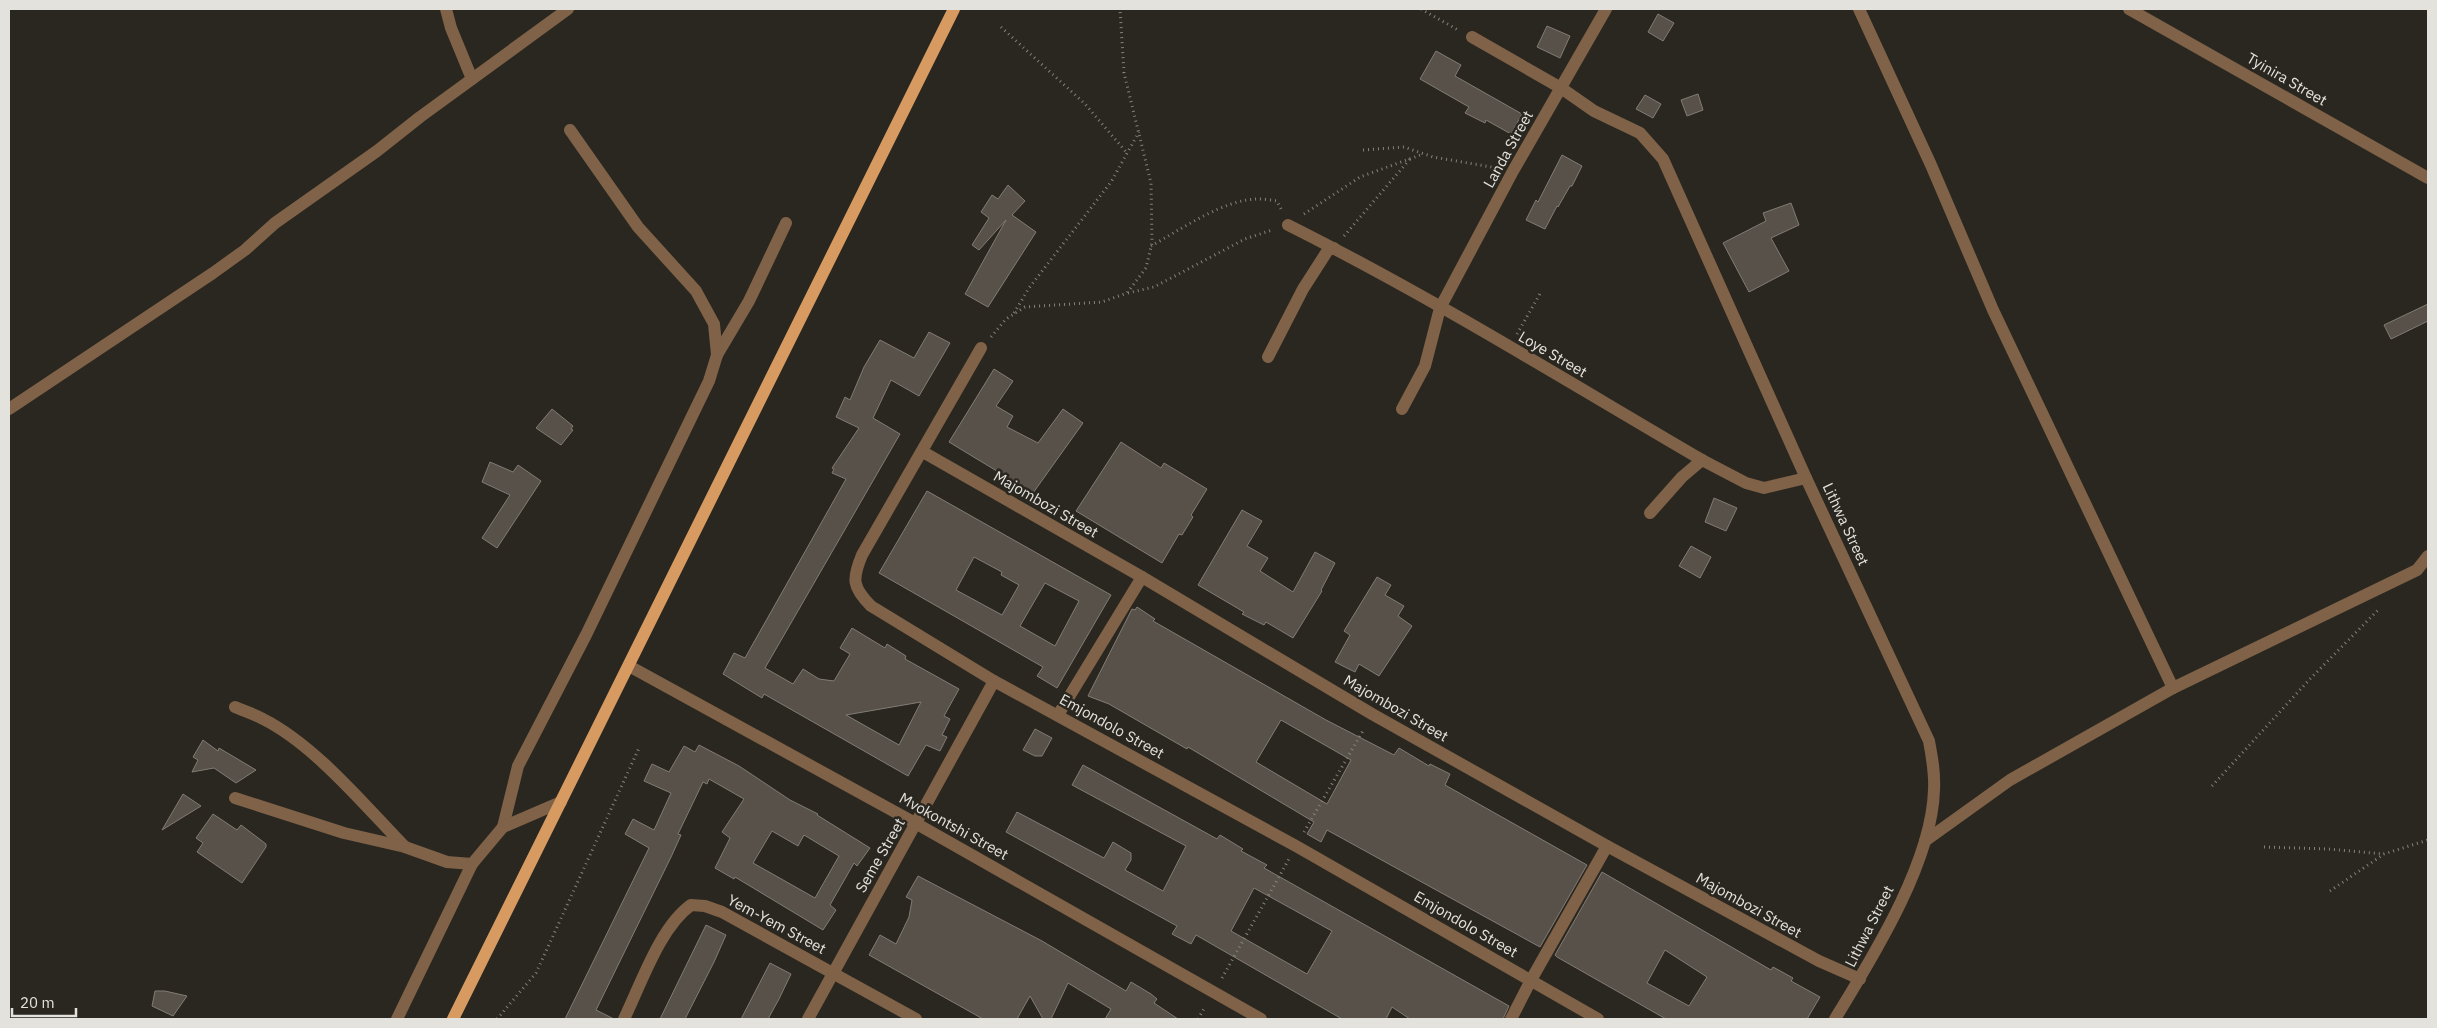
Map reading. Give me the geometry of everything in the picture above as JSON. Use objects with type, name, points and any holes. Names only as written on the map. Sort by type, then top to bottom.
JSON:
[{"type":"main road","points":[[453,1019],[954,9]]},
{"type":"street","points":[[446,9],[451,28],[472,78]]},
{"type":"street","points":[[9,409],[213,273],[275,223],[568,9]]},
{"type":"street","name":"Landa Street","points":[[1402,408],[1425,366],[1440,308],[1513,171],[1606,9]]},
{"type":"street","points":[[1859,9],[1931,165],[1993,310],[2173,688]]},
{"type":"street","name":"Tyinira Street","points":[[2129,9],[2428,178]]},
{"type":"street","name":"Lithwa Street","points":[[1472,38],[1561,88],[1594,111],[1640,133],[1663,159],[1806,478],[1929,741],[1934,766],[1934,792],[1925,841],[1899,908],[1860,979],[1835,1019]]},
{"type":"street","points":[[570,130],[638,227],[696,291],[714,324],[717,355]]},
{"type":"street","points":[[397,1019],[472,864],[503,827],[518,766],[586,636],[708,381],[717,355],[749,302],[786,223]]},
{"type":"street","name":"Loye Street","points":[[1288,225],[1334,248],[1510,347],[1702,460],[1746,483],[1764,488],[1806,478]]},
{"type":"street","points":[[1268,357],[1303,289],[1328,250],[1334,248]]},
{"type":"street","name":"Emjondolo Street","points":[[981,348],[923,452],[862,555],[856,570],[855,583],[859,594],[871,606],[994,681],[1296,846],[1598,1019]]},
{"type":"street","name":"Majombozi Street","points":[[923,452],[1142,577],[1372,714],[1819,962],[1860,979]]},
{"type":"street","points":[[1650,513],[1682,477],[1702,460]]},
{"type":"street","points":[[1925,841],[2010,780],[2173,688],[2417,570],[2428,556]]},
{"type":"street","points":[[1058,715],[1142,577]]},
{"type":"street","name":"Mvokontshi Street","points":[[629,666],[917,824],[1260,1019]]},
{"type":"street","name":"Seme Street","points":[[808,1019],[832,972],[917,824],[994,681]]},
{"type":"street","points":[[235,707],[264,719],[304,746],[349,788],[405,847]]},
{"type":"street","points":[[235,798],[344,833],[405,847],[447,862],[472,864]]},
{"type":"street","points":[[503,827],[561,802]]},
{"type":"street","points":[[1511,1019],[1607,846]]},
{"type":"street","name":"Yem-Yem Street","points":[[624,1019],[666,932],[678,915],[691,904],[705,906],[722,912],[832,972]]},
{"type":"street","points":[[832,972],[916,1019]]},
{"type":"path","points":[[1120,9],[1124,73],[1151,183],[1151,246],[1146,268],[1127,293]]},
{"type":"path","points":[[1421,9],[1431,17],[1472,38]]},
{"type":"path","points":[[1001,27],[1085,104],[1127,153]]},
{"type":"path","points":[[1012,315],[1029,288],[1111,182],[1138,132]]},
{"type":"path","points":[[1363,150],[1404,147],[1424,154],[1513,171]]},
{"type":"path","points":[[981,348],[1006,319],[1025,307],[1102,302],[1127,293],[1154,288],[1245,238],[1288,225],[1360,177],[1424,154]]},
{"type":"path","points":[[1334,248],[1411,158]]},
{"type":"path","points":[[1151,246],[1238,202],[1258,199],[1277,201],[1288,225]]},
{"type":"path","points":[[1510,347],[1541,292]]},
{"type":"path","points":[[2212,786],[2309,680],[2383,604]]},
{"type":"path","points":[[1198,1019],[1372,714]]},
{"type":"path","points":[[497,1019],[536,973],[639,748]]},
{"type":"path","points":[[2330,891],[2384,854],[2428,840]]},
{"type":"path","points":[[2264,847],[2328,849],[2384,854]]},
{"type":"building","points":[[1658,14],[1674,23],[1663,41],[1648,32]]},
{"type":"building","points":[[1547,26],[1570,36],[1560,58],[1537,47]]},
{"type":"building","points":[[1436,51],[1461,65],[1455,76],[1522,114],[1511,134],[1486,120],[1485,123],[1465,113],[1469,107],[1420,79]]},
{"type":"building","points":[[1698,94],[1703,110],[1687,116],[1681,100]]},
{"type":"building","points":[[1645,95],[1661,104],[1653,118],[1636,109]]},
{"type":"building","points":[[1562,155],[1582,166],[1572,186],[1570,186],[1557,206],[1545,229],[1526,220],[1536,200],[1538,202]]},
{"type":"building","points":[[1008,185],[1025,201],[1012,215],[1036,232],[988,307],[965,294],[1006,220],[979,250],[972,245],[989,218],[981,212],[992,195],[998,199]]},
{"type":"building","points":[[1791,203],[1799,225],[1771,238],[1789,271],[1749,292],[1723,243],[1766,221],[1763,213]]},
{"type":"building","points":[[2428,304],[2428,321],[2391,339],[2384,325]]},
{"type":"building","points":[[929,332],[950,343],[919,396],[891,380],[873,418],[900,434],[765,668],[793,684],[803,669],[819,679],[834,681],[850,654],[840,648],[852,628],[885,648],[887,644],[906,656],[905,659],[959,689],[944,716],[950,719],[942,735],[947,737],[940,751],[926,745],[908,776],[764,694],[762,698],[723,674],[734,653],[745,658],[846,479],[832,473],[834,469],[832,468],[859,428],[836,417],[845,397],[850,400],[864,367],[880,340],[914,358]],"holes":[[[921,702],[899,745],[846,715]]]},
{"type":"building","points":[[994,369],[1013,381],[996,406],[1013,416],[1007,427],[1038,443],[1063,409],[1083,423],[1033,493],[949,442]]},
{"type":"building","points":[[552,409],[573,426],[571,429],[573,430],[561,445],[536,428]]},
{"type":"building","points":[[1121,442],[1161,468],[1164,463],[1207,489],[1191,515],[1193,517],[1182,535],[1179,534],[1162,563],[1076,511]]},
{"type":"building","points":[[490,462],[513,472],[518,465],[541,481],[497,548],[482,538],[510,495],[482,482]]},
{"type":"building","points":[[927,491],[1111,595],[1057,688],[1037,676],[1043,667],[879,573]],"holes":[[[974,557],[1002,572],[1001,575],[1019,585],[1002,615],[956,590]],[[1045,583],[1079,601],[1055,646],[1020,626]]]},
{"type":"building","points":[[1714,498],[1737,508],[1726,531],[1705,522]]},
{"type":"building","points":[[1242,510],[1262,521],[1247,546],[1268,558],[1260,571],[1293,592],[1315,552],[1335,563],[1322,591],[1293,638],[1266,622],[1264,625],[1242,614],[1244,612],[1198,585]]},
{"type":"building","points":[[1691,546],[1711,557],[1700,578],[1679,566]]},
{"type":"building","points":[[1377,577],[1391,585],[1385,595],[1404,606],[1398,616],[1412,626],[1379,676],[1359,664],[1355,672],[1335,662],[1350,635],[1344,631]]},
{"type":"building","points":[[1137,607],[1155,619],[1153,621],[1326,720],[1394,755],[1399,748],[1429,766],[1430,764],[1450,774],[1445,785],[1587,865],[1540,947],[1327,830],[1321,842],[1307,834],[1314,822],[1188,747],[1187,749],[1109,704],[1088,696],[1132,609],[1135,610]],"holes":[[[1281,720],[1351,760],[1327,804],[1256,762]]]},
{"type":"building","points":[[1035,729],[1052,738],[1042,756],[1035,756],[1023,750]]},
{"type":"building","points":[[203,740],[218,751],[219,748],[256,770],[236,783],[214,768],[192,772],[198,760],[193,757]]},
{"type":"building","points":[[699,745],[739,766],[790,800],[818,814],[870,848],[857,866],[854,863],[830,905],[836,910],[823,930],[735,877],[734,879],[715,868],[730,838],[722,832],[744,799],[709,779],[707,784],[703,782],[678,834],[681,835],[672,855],[596,1010],[614,1019],[565,1019],[649,848],[625,834],[633,819],[654,830],[671,793],[644,781],[652,764],[669,772],[684,746],[695,752]],"holes":[[[772,831],[798,846],[804,835],[839,856],[815,898],[753,863]]]},
{"type":"building","points":[[1083,765],[1217,839],[1220,835],[1243,849],[1241,851],[1267,865],[1264,868],[1509,1006],[1503,1019],[1410,1019],[1392,1007],[1386,1019],[1342,1019],[1196,935],[1191,944],[1172,934],[1177,926],[1006,832],[1017,812],[1104,858],[1113,842],[1131,853],[1131,860],[1125,870],[1163,891],[1186,846],[1072,785]],"holes":[[[1254,888],[1332,931],[1307,974],[1231,931]]]},
{"type":"building","points":[[183,794],[201,806],[162,830]]},
{"type":"building","points":[[213,814],[237,830],[241,825],[266,844],[266,847],[242,883],[197,852],[203,843],[196,838]]},
{"type":"building","points":[[1602,872],[1771,970],[1773,967],[1793,978],[1791,981],[1820,997],[1807,1019],[1666,1019],[1555,955]],"holes":[[[1665,950],[1707,977],[1689,1006],[1647,983]]]},
{"type":"building","points":[[918,876],[1042,941],[1126,991],[1131,982],[1151,994],[1157,999],[1154,1003],[1178,1019],[1105,1019],[1111,1009],[1068,983],[1051,1019],[1043,1019],[1030,996],[1017,1019],[983,1019],[869,955],[880,935],[896,944],[909,917],[912,900],[906,897]]},
{"type":"building","points":[[706,925],[726,935],[714,962],[685,1019],[660,1019]]},
{"type":"building","points":[[770,963],[791,974],[779,999],[768,1019],[741,1019]]},
{"type":"building","points":[[155,991],[165,991],[187,996],[173,1016],[152,1006]]}]
